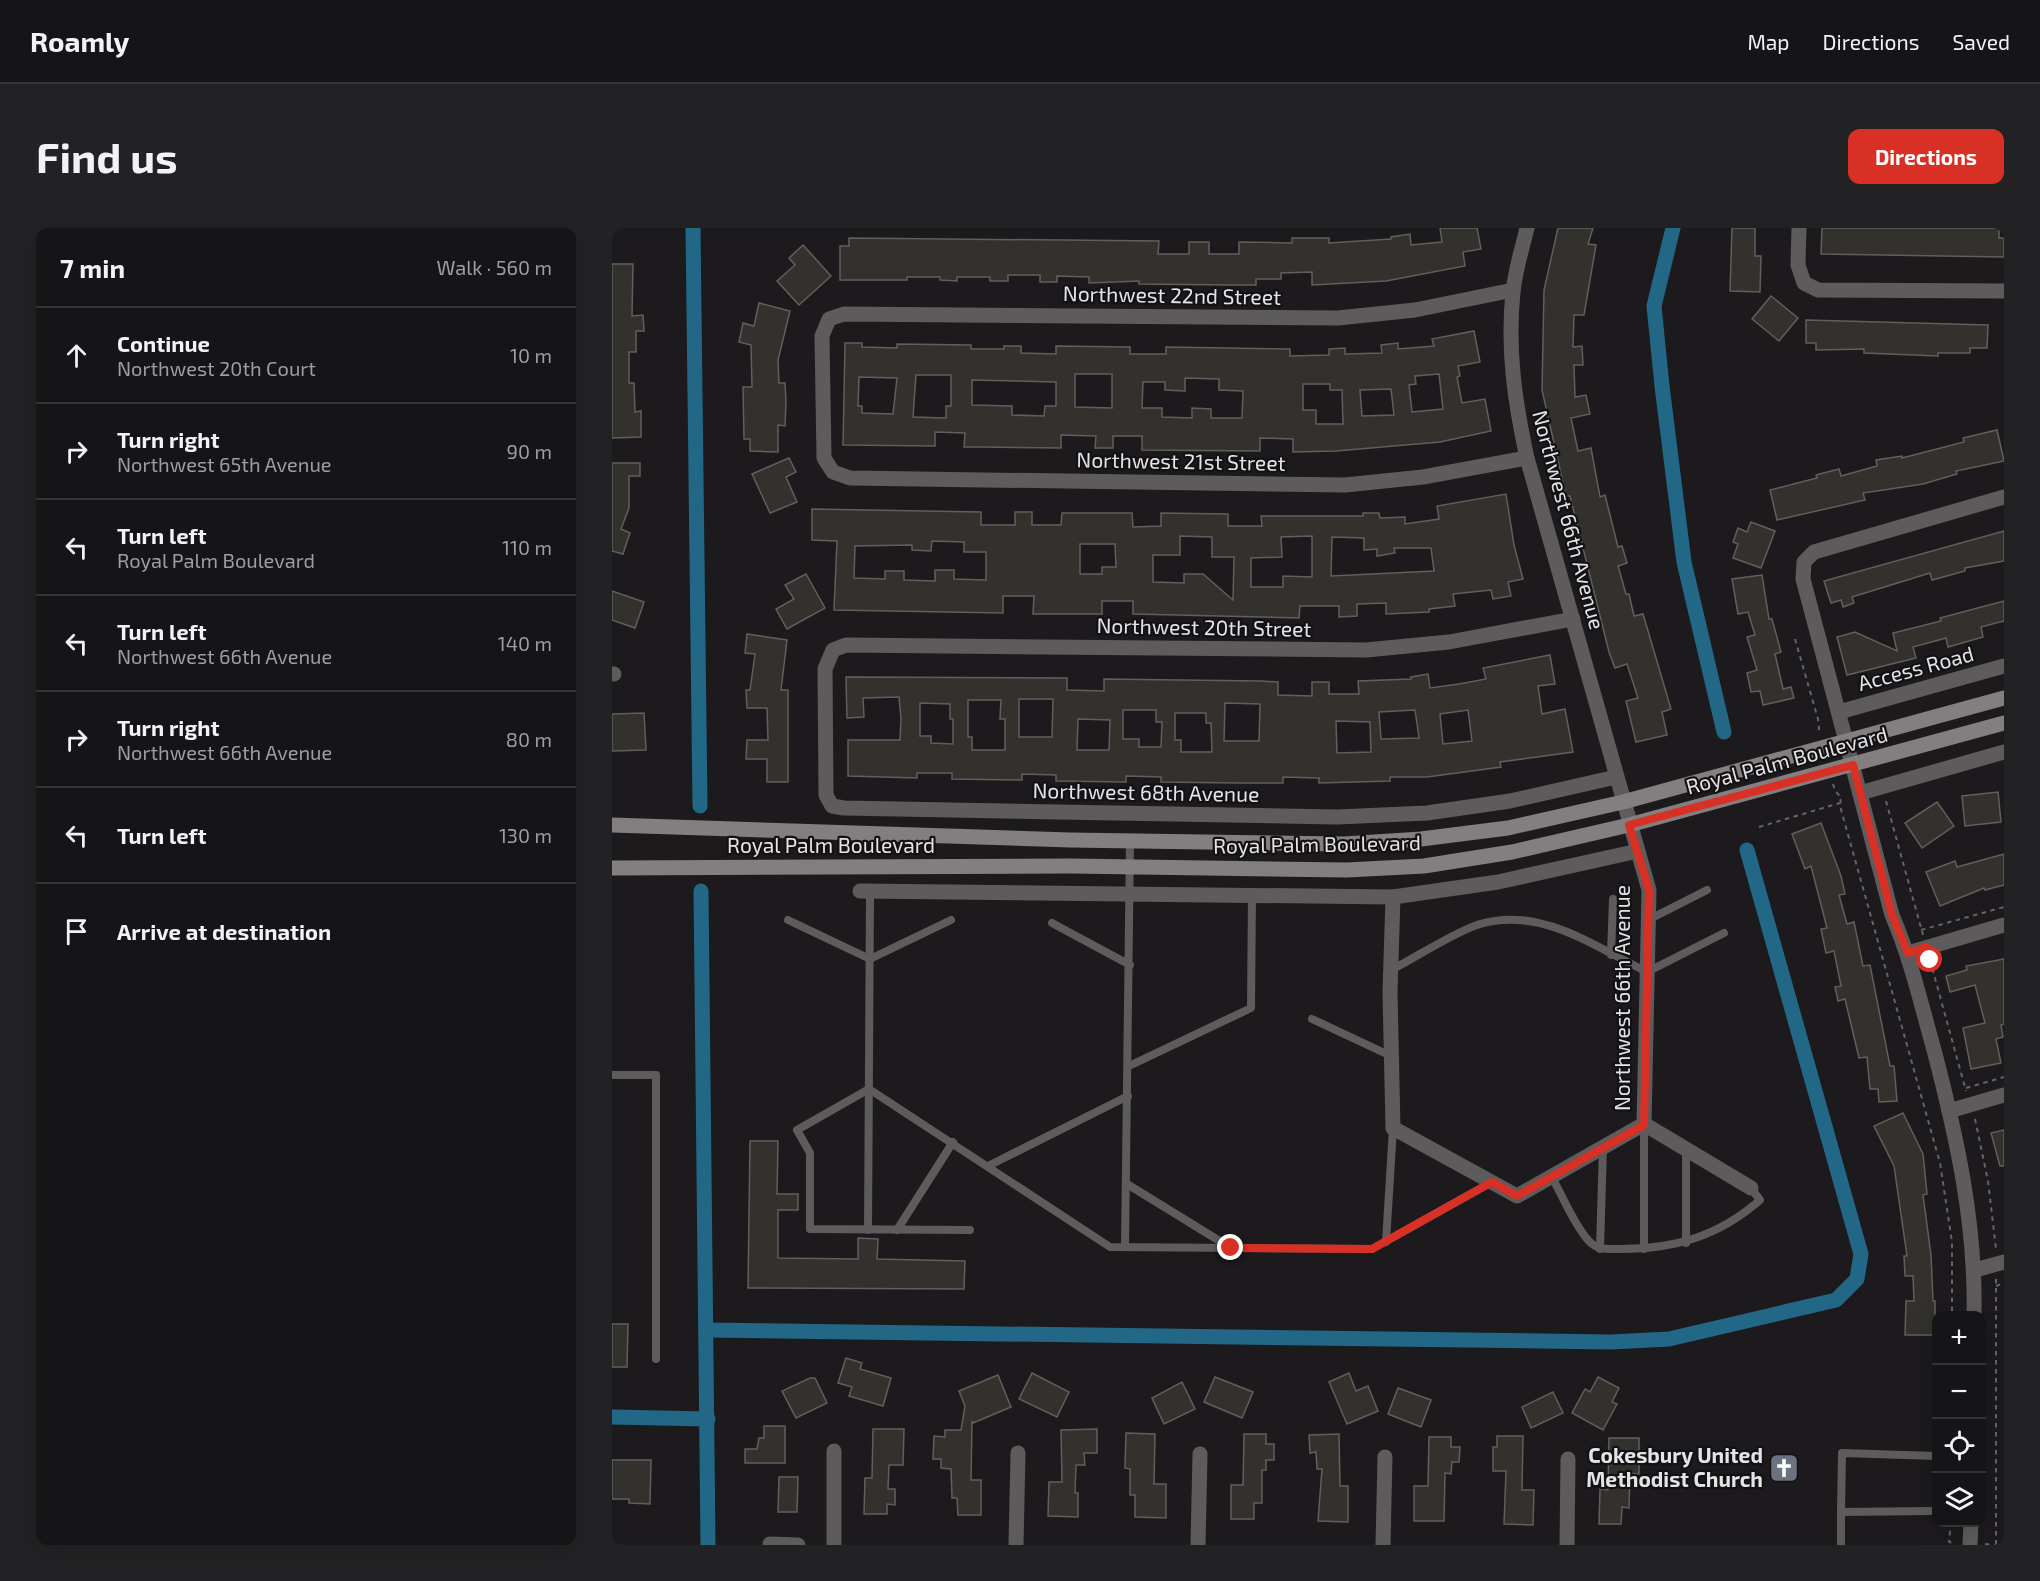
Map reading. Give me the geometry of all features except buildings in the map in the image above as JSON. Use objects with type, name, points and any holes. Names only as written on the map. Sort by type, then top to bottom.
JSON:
[{"type":"main road","name":"Royal Palm Boulevard","points":[[612,825],[1130,841],[1344,844],[1421,839],[1508,828],[1623,802],[1847,743],[2004,698]]},
{"type":"main road","name":"Royal Palm Boulevard","points":[[612,868],[1130,867],[1347,870],[1424,866],[1512,852],[1629,825],[2004,723]]},
{"type":"street","name":"Northwest 66th Avenue","points":[[1393,1128],[1517,1196],[1644,1125],[1649,890],[1527,459],[1515,406],[1511,353],[1513,290],[1527,228]]},
{"type":"street","points":[[1799,228],[1798,265],[1804,283],[1818,290],[2004,291]]},
{"type":"street","name":"Northwest 22nd Street","points":[[833,471],[824,458],[822,336],[829,319],[844,314],[1338,318],[1415,310],[1513,290]]},
{"type":"street","name":"Northwest 21st Street","points":[[833,471],[850,478],[1345,485],[1423,477],[1527,459]]},
{"type":"street","points":[[1974,1311],[1975,1270],[1967,1194],[1949,1110],[1908,953],[1892,915],[1803,579],[1804,562],[1814,552],[2004,497]]},
{"type":"street","name":"Northwest 20th Street","points":[[833,650],[846,645],[1366,650],[1449,642],[1573,619]]},
{"type":"street","name":"Northwest 68th Avenue","points":[[833,650],[825,669],[826,795],[832,806],[844,808],[1337,817],[1427,813],[1510,801],[1616,777]]},
{"type":"street","name":"Access Road","points":[[1839,712],[2004,666]]},
{"type":"street","points":[[1860,793],[2004,752]]},
{"type":"street","points":[[866,891],[1393,897],[1498,882],[1638,851]]},
{"type":"street","points":[[1393,897],[1390,970],[1393,1128]]},
{"type":"street","points":[[1908,953],[2004,926]]},
{"type":"street","points":[[1949,1110],[2004,1095]]},
{"type":"street","points":[[1644,1125],[1751,1188]]},
{"type":"street","points":[[1975,1270],[2000,1263]]},
{"type":"street","points":[[834,1451],[834,1545]]},
{"type":"street","points":[[1016,1545],[1018,1453]]},
{"type":"street","points":[[1198,1545],[1200,1454]]},
{"type":"street","points":[[1383,1545],[1385,1457]]},
{"type":"street","points":[[1567,1545],[1569,1459]]},
{"type":"street","points":[[1970,1545],[1971,1527]]},
{"type":"street","points":[[770,1544],[798,1545]]},
{"type":"lane","points":[[1125,1247],[1130,841]]},
{"type":"lane","points":[[1648,920],[1707,890]]},
{"type":"lane","points":[[866,891],[870,958],[868,1230]]},
{"type":"lane","points":[[1129,1066],[1251,1008],[1252,895]]},
{"type":"lane","points":[[1611,955],[1613,899]]},
{"type":"lane","points":[[789,920],[870,958]]},
{"type":"lane","points":[[870,958],[951,920]]},
{"type":"lane","points":[[1390,970],[1479,924],[1504,920],[1552,924],[1647,972],[1724,933]]},
{"type":"lane","points":[[1052,923],[1130,965]]},
{"type":"lane","points":[[1312,1019],[1391,1056]]},
{"type":"lane","points":[[612,1075],[656,1075],[656,1359]]},
{"type":"lane","points":[[869,1089],[1110,1247],[1372,1249],[1492,1182]]},
{"type":"lane","points":[[869,1089],[797,1130],[810,1153],[810,1229],[970,1230]]},
{"type":"lane","points":[[988,1166],[1128,1096]]},
{"type":"lane","points":[[1644,1125],[1644,1249]]},
{"type":"lane","points":[[1386,1242],[1393,1128]]},
{"type":"lane","points":[[897,1230],[953,1142]]},
{"type":"lane","points":[[1600,1249],[1603,1147]]},
{"type":"lane","points":[[1686,1149],[1686,1243]]},
{"type":"lane","points":[[1551,1176],[1588,1241],[1600,1249],[1644,1249],[1686,1243],[1740,1218],[1760,1200],[1751,1188]]},
{"type":"lane","points":[[1126,1184],[1231,1248]]},
{"type":"lane","points":[[1841,1545],[1842,1453],[1932,1456]]},
{"type":"lane","points":[[1842,1512],[1930,1511]]},
{"type":"path","points":[[1795,639],[1819,726],[1813,735]]},
{"type":"path","points":[[1880,787],[1966,1088],[1988,1181],[2000,1263],[1996,1286],[1996,1544],[2004,1544]]},
{"type":"path","points":[[1838,793],[1940,1163],[1952,1242],[1952,1311]]},
{"type":"path","points":[[1759,827],[1840,803]]},
{"type":"path","points":[[1921,930],[2004,907]]},
{"type":"path","points":[[1966,1088],[2004,1077]]},
{"type":"path","points":[[1996,1286],[2004,1283]]},
{"type":"path","points":[[1949,1542],[1950,1527]]},
{"type":"waterway","points":[[693,228],[700,806]]},
{"type":"waterway","points":[[1673,228],[1654,306],[1662,386],[1684,562],[1724,732]]},
{"type":"waterway","points":[[706,1330],[1611,1342],[1669,1339],[1836,1300],[1857,1279],[1861,1254],[1747,850]]},
{"type":"waterway","points":[[701,891],[708,1545]]},
{"type":"waterway","points":[[612,1417],[708,1419]]},
{"type":"place","name":"Cokesbury United Methodist Church","points":[[1784,1468]]},
{"type":"route","points":[[1231,1248],[1372,1249],[1492,1182],[1517,1196],[1644,1125],[1649,890],[1629,825],[1853,765],[1892,915],[1908,953],[1926,947],[1930,960]]}]
